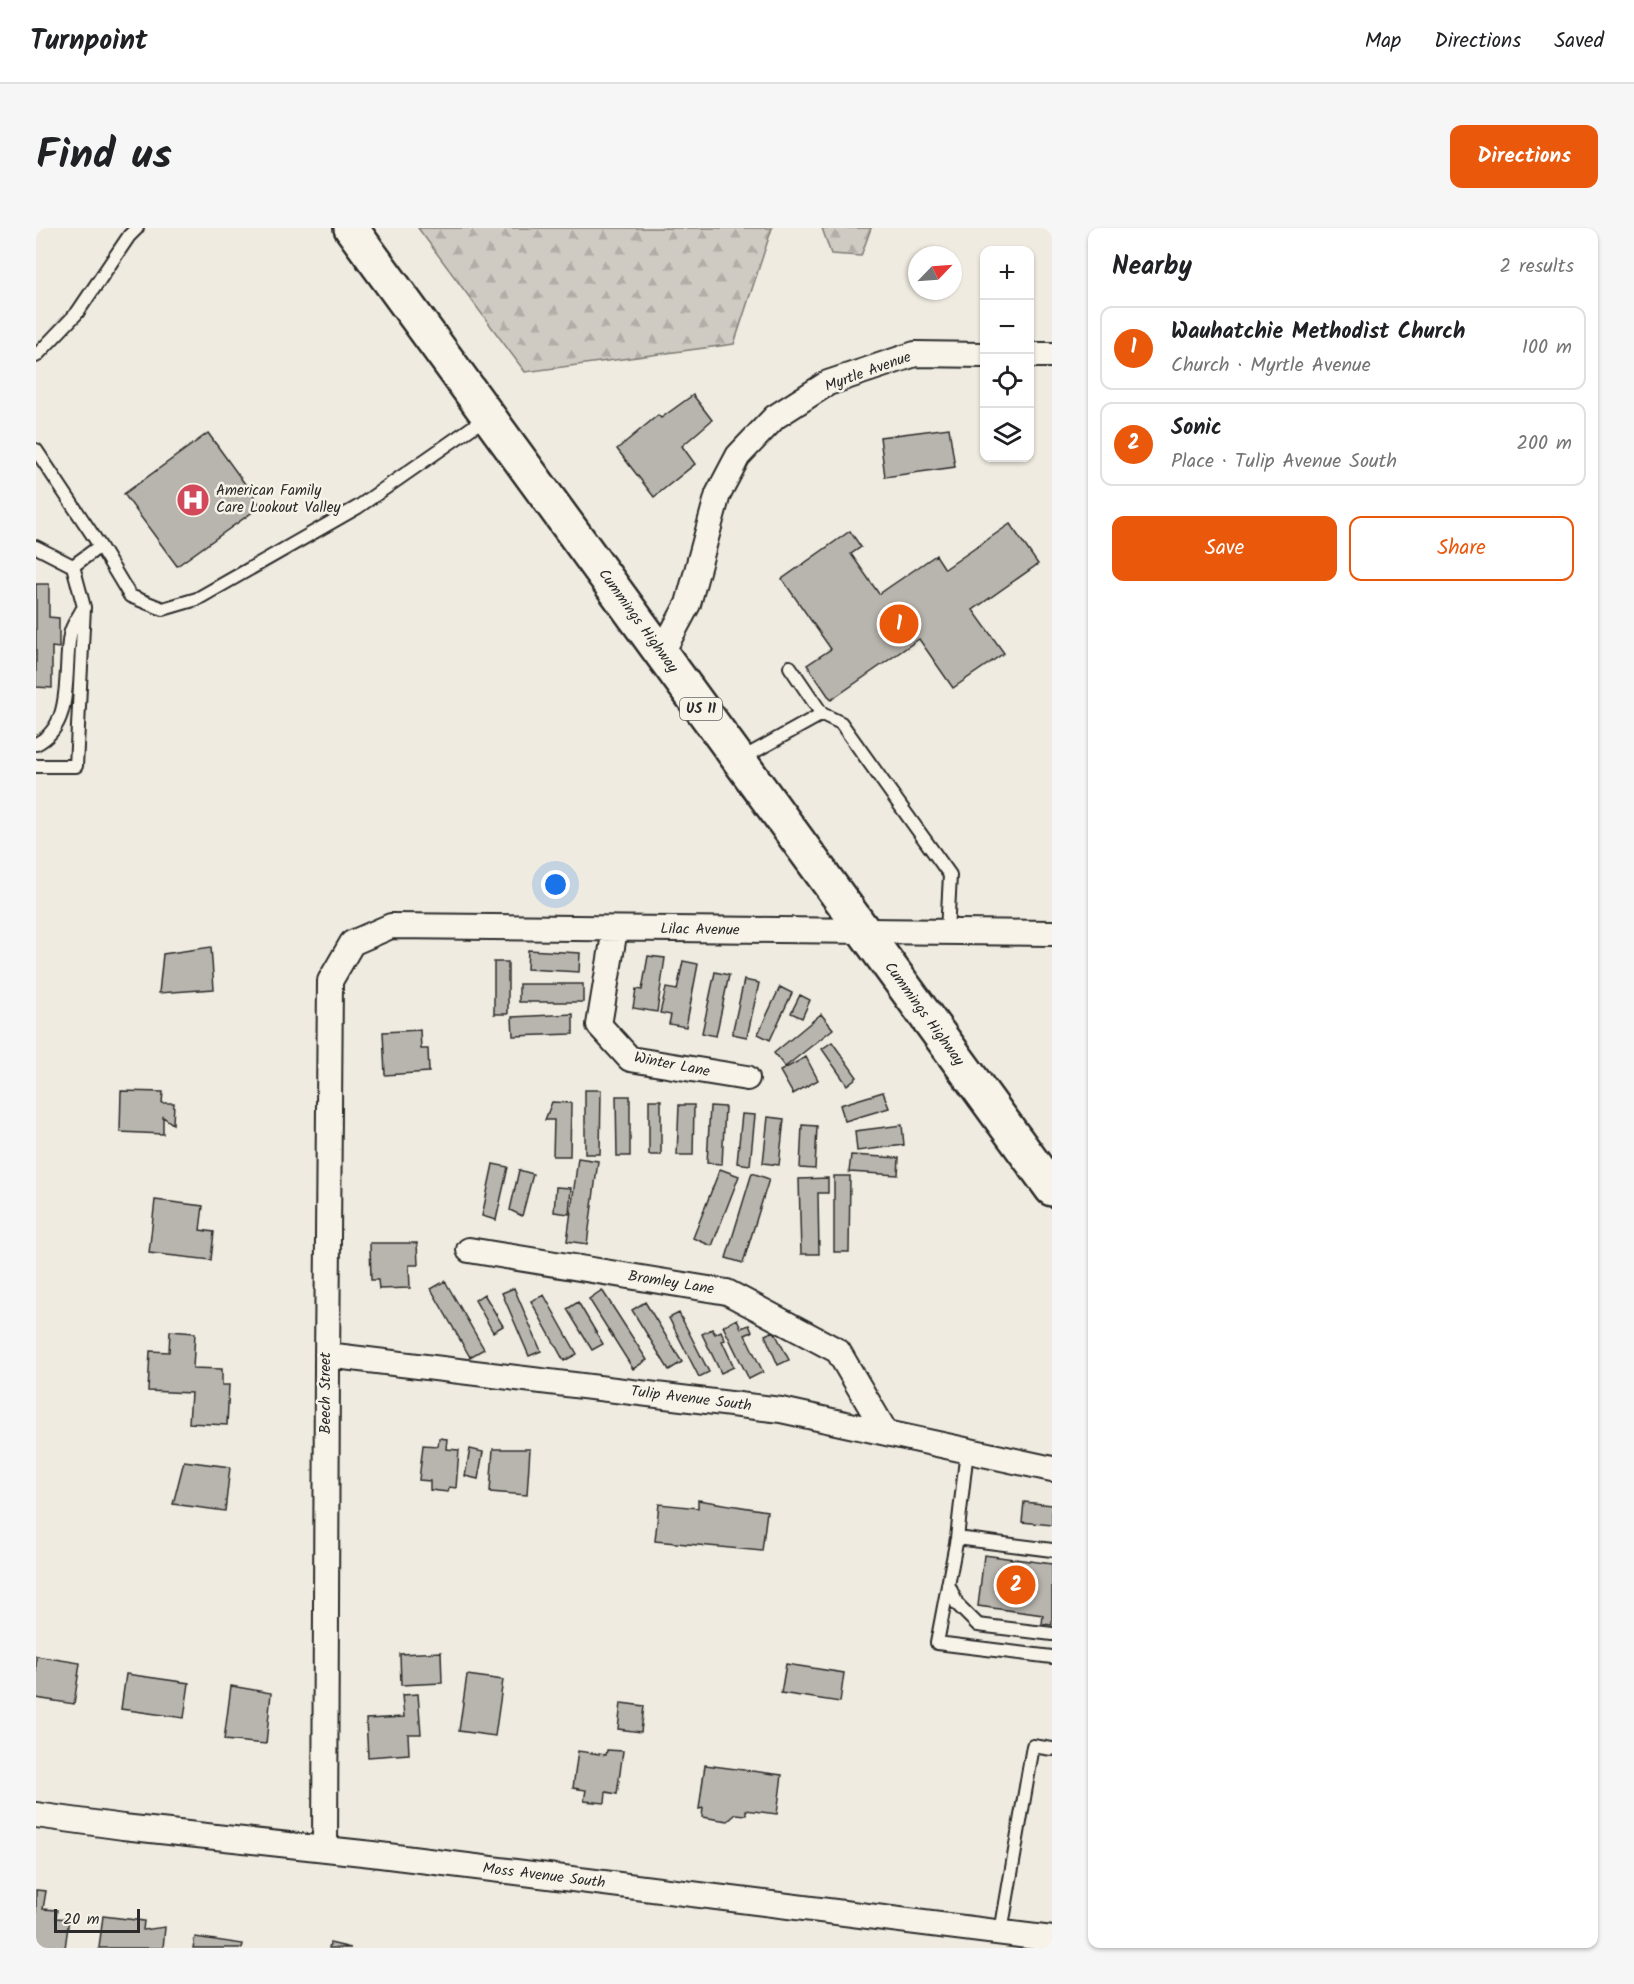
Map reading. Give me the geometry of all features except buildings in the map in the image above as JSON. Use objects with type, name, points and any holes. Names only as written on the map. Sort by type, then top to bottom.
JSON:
[{"type":"main road","name":"Cummings Highway","points":[[351,228],[1052,1189]]},
{"type":"street","name":"Myrtle Avenue","points":[[661,654],[688,604],[718,494],[738,456],[775,417],[828,383],[915,354],[980,355]]},
{"type":"street","points":[[1034,355],[1052,355]]},
{"type":"street","name":"Lilac Avenue","points":[[352,943],[391,926],[1052,933]]},
{"type":"street","name":"Winter Lane","points":[[615,929],[599,1025],[630,1059],[747,1078]]},
{"type":"street","name":"Beech Street","points":[[325,1849],[330,981],[352,943]]},
{"type":"street","name":"Bromley Lane","points":[[469,1250],[727,1292],[838,1352],[886,1433]]},
{"type":"street","name":"Tulip Avenue South","points":[[327,1356],[781,1410],[1052,1468]]},
{"type":"street","name":"Moss Avenue South","points":[[36,1815],[1052,1939]]},
{"type":"lane","points":[[36,356],[77,313],[129,236],[137,228]]},
{"type":"lane","points":[[36,450],[100,546],[129,596],[163,609],[197,599],[358,507],[488,416]]},
{"type":"lane","points":[[73,566],[100,546]]},
{"type":"lane","points":[[36,547],[73,566],[84,607],[76,766],[36,766]]},
{"type":"lane","points":[[36,744],[53,733],[62,714],[70,633],[84,607]]},
{"type":"lane","points":[[790,667],[822,714],[841,723],[950,875],[947,932]]},
{"type":"lane","points":[[739,760],[822,714]]},
{"type":"lane","points":[[967,1450],[957,1538],[937,1643],[1052,1657]]},
{"type":"lane","points":[[957,1538],[1052,1550]]},
{"type":"lane","points":[[948,1584],[957,1604],[978,1625],[1052,1634]]},
{"type":"lane","points":[[1001,1932],[1033,1746],[1052,1749]]},
{"type":"green space","points":[[418,228],[772,228],[734,344],[525,372]]},
{"type":"green space","points":[[822,228],[871,228],[861,256],[831,254]]},
{"type":"place","name":"American Family Care Lookout Valley","points":[[193,500]]},
{"type":"place","name":"Wauhatchie Methodist Church","points":[[899,624]]},
{"type":"place","name":"Sonic","points":[[1016,1585]]}]
